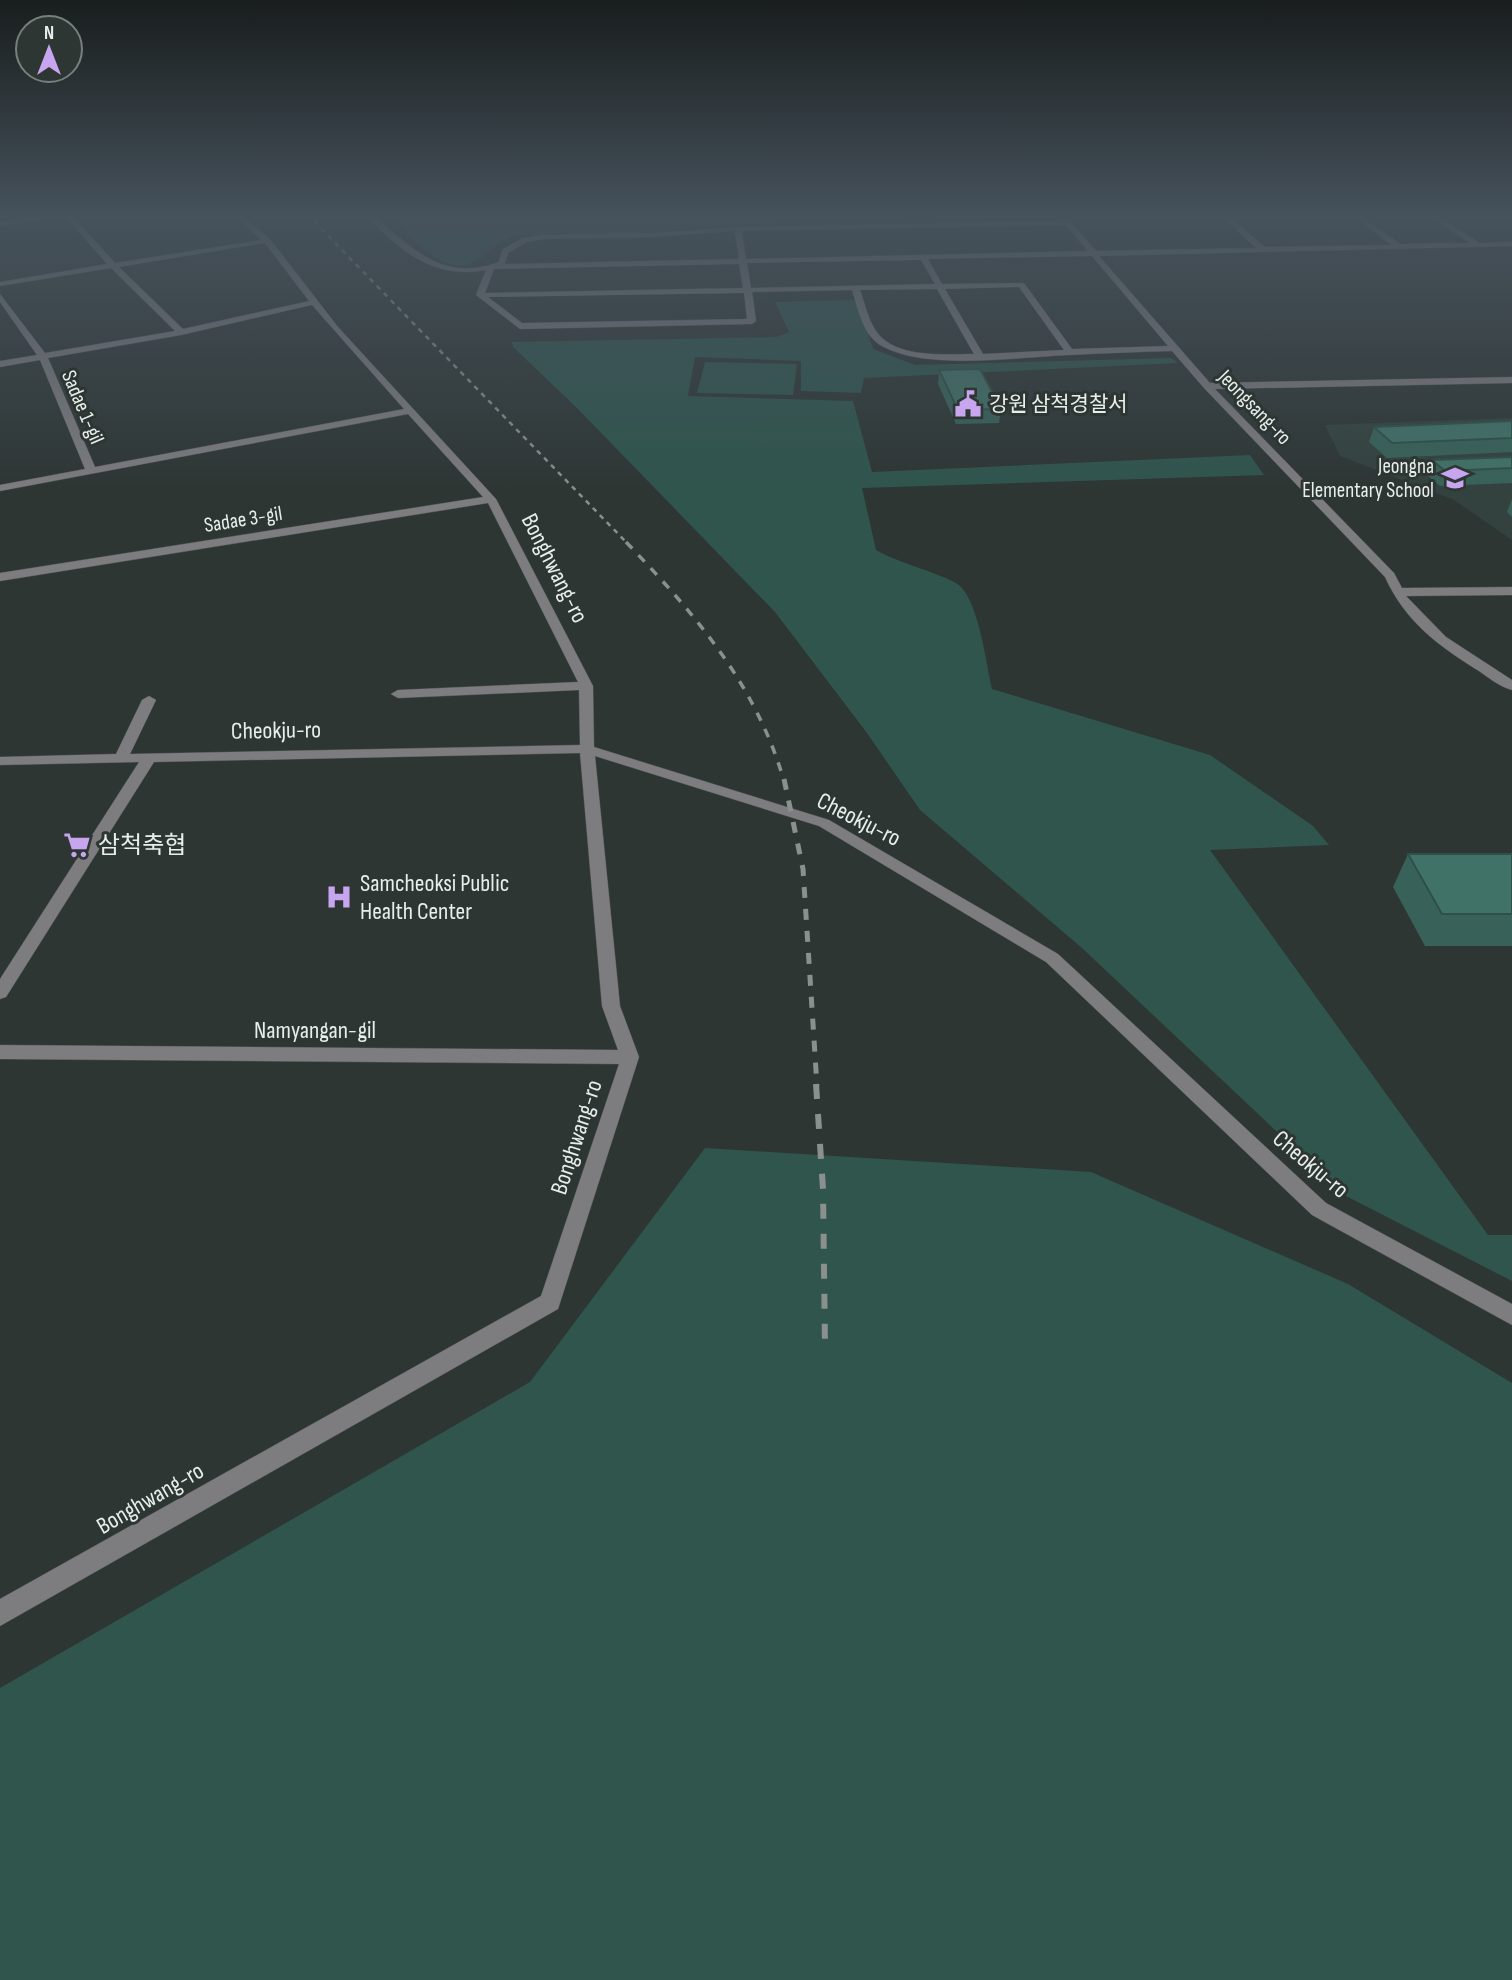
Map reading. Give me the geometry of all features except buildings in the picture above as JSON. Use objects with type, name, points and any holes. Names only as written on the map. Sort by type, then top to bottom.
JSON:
[{"type":"street","name":"Sadae 1-gil","points":[[7,306],[43,357],[91,471]]},
{"type":"street","points":[[155,306],[181,332]]},
{"type":"street","name":"Sadae 1-gil","points":[[0,364],[181,332],[297,306]]},
{"type":"street","name":"Bonghwang-ro","points":[[0,1614],[550,1301],[630,1057],[611,1006],[587,749],[586,686],[491,499],[315,306]]},
{"type":"street","points":[[495,306],[520,326],[548,326],[752,321],[749,306]]},
{"type":"street","points":[[862,306],[872,332],[884,344],[907,352],[936,356],[1173,348]]},
{"type":"street","points":[[950,306],[979,355]]},
{"type":"street","points":[[1037,306],[1070,352]]},
{"type":"street","name":"Jeongsang-ro","points":[[1137,306],[1207,386],[1390,576],[1396,592],[1447,646],[1512,686]]},
{"type":"street","points":[[1207,386],[1512,380]]},
{"type":"street","points":[[0,488],[411,411]]},
{"type":"street","name":"Sadae 3-gil","points":[[0,577],[491,499]]},
{"type":"street","points":[[1396,592],[1512,591]]},
{"type":"street","points":[[398,694],[586,686]]},
{"type":"street","points":[[120,760],[149,700]]},
{"type":"street","name":"Cheokju-ro","points":[[0,761],[587,749],[824,823],[1052,958],[1319,1209],[1512,1315]]},
{"type":"street","points":[[0,993],[150,757]]},
{"type":"street","name":"Namyangan-gil","points":[[0,1052],[630,1057]]},
{"type":"shaded area","name":"Jeongna Elementary School","points":[[1512,418],[1512,540],[1454,500],[1340,456],[1325,425]]},
{"type":"green space","points":[[777,306],[859,306],[873,349],[915,365],[1171,358],[1178,363],[864,378],[861,393],[801,391],[801,361],[695,357],[688,396],[853,401],[872,472],[1250,455],[1264,475],[862,488],[876,550],[954,582],[967,595],[977,620],[992,689],[1210,755],[1313,826],[1329,845],[1210,850],[1488,1235],[1512,1235],[1512,1281],[1344,1195],[1082,948],[920,810],[867,733],[775,612],[576,407],[513,347],[512,342],[776,337],[789,332]]},
{"type":"green space","points":[[705,362],[797,364],[793,395],[697,393]]},
{"type":"green space","points":[[705,1148],[1091,1172],[1348,1284],[1512,1383],[1512,1980],[0,1980],[0,1688],[530,1382]]},
{"type":"railway","points":[[397,306],[627,543]]},
{"type":"railway","points":[[626,542],[698,623],[740,681],[772,746],[784,781]]},
{"type":"railway","points":[[784,779],[803,869],[817,1086]]},
{"type":"railway","points":[[816,1084],[823,1189],[825,1347]]},
{"type":"place","name":"강원 삼척경찰서","points":[[968,404]]},
{"type":"place","name":"Jeongna Elementary School","points":[[1455,478]]},
{"type":"place","name":"삼척축협","points":[[77,845]]},
{"type":"place","name":"Samcheoksi Public Health Center","points":[[339,897]]}]
